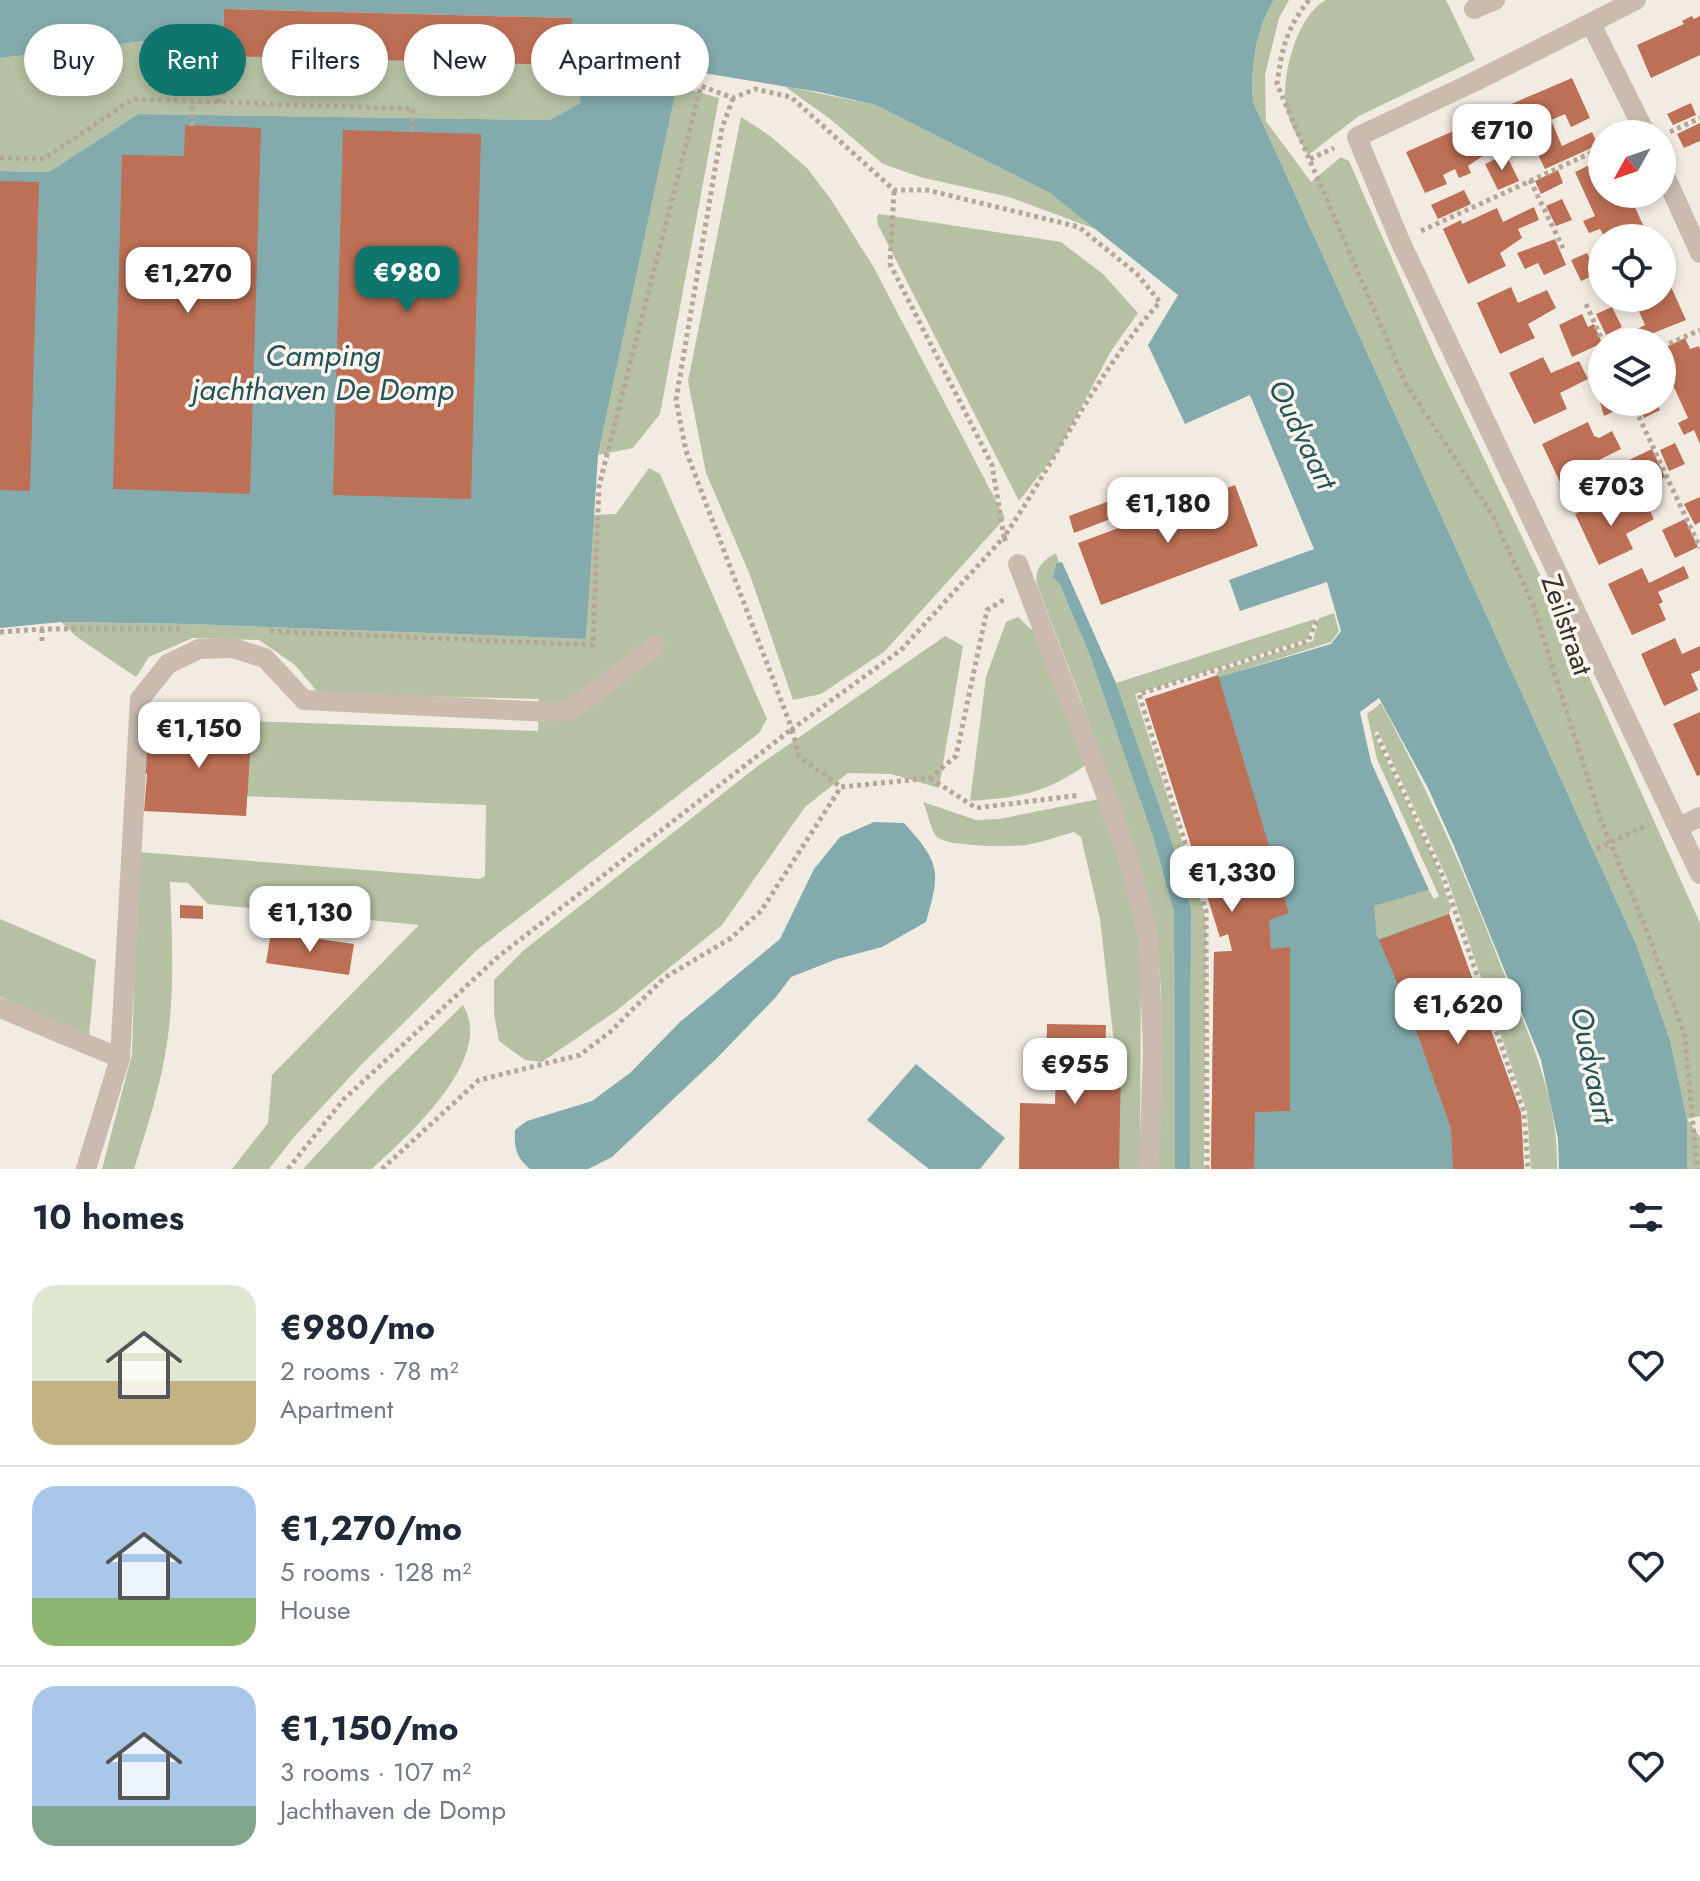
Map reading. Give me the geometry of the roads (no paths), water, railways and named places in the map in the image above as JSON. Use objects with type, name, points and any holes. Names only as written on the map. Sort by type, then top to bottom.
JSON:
[{"type":"street","points":[[1474,9],[1495,0]]},
{"type":"street","points":[[1636,0],[1591,24],[1639,120]]},
{"type":"street","name":"Zeilstraat","points":[[1591,24],[1357,137],[1400,241],[1700,874]]},
{"type":"street","points":[[1676,200],[1700,253]]},
{"type":"street","points":[[1018,564],[1105,792],[1128,858],[1148,935],[1153,1049],[1149,1169]]},
{"type":"street","points":[[86,1169],[120,1058],[140,699],[168,664],[199,649],[233,648],[265,658],[304,700],[551,712],[570,711],[655,646]]},
{"type":"street","points":[[1675,820],[1700,817]]},
{"type":"street","points":[[0,1008],[120,1058]]},
{"type":"water","name":"Oudvaart","points":[[0,0],[1274,0],[1256,49],[1252,76],[1253,102],[1636,944],[1670,1040],[1687,1119],[1687,1169],[1559,1169],[1558,1139],[1541,1060],[1454,846],[1428,788],[1379,698],[1360,712],[1371,762],[1429,890],[1374,906],[1377,936],[1379,939],[1449,914],[1521,1113],[1524,1169],[1211,1169],[1214,952],[1271,949],[1268,920],[1220,937],[1145,699],[1331,644],[1341,631],[1327,582],[1240,611],[1229,580],[1314,549],[1250,395],[1185,424],[1148,345],[1178,295],[1050,193],[876,105],[709,74],[709,24],[571,24],[571,18],[224,9],[223,24],[139,24],[139,42],[123,44],[123,24],[24,24],[24,55],[0,58]]},
{"type":"water","name":"Camping jachthaven De Domp","points":[[580,96],[675,96],[598,455],[586,639],[190,624],[61,622],[0,628],[0,171],[49,172],[138,114],[550,120],[580,103]]},
{"type":"water","points":[[1062,562],[1116,683],[1169,833],[1191,908],[1190,1169],[1175,1169],[1174,913],[1153,837],[1090,656],[1060,585],[1053,577],[1056,563]]},
{"type":"water","points":[[874,822],[904,823],[931,858],[935,878],[926,922],[882,947],[837,959],[791,977],[776,997],[718,1057],[612,1157],[588,1169],[530,1169],[525,1165],[517,1152],[515,1130],[527,1121],[592,1101],[630,1073],[680,1022],[780,939],[814,869],[840,837]]},
{"type":"water","points":[[916,1064],[1005,1138],[980,1169],[929,1169],[867,1120]]}]
